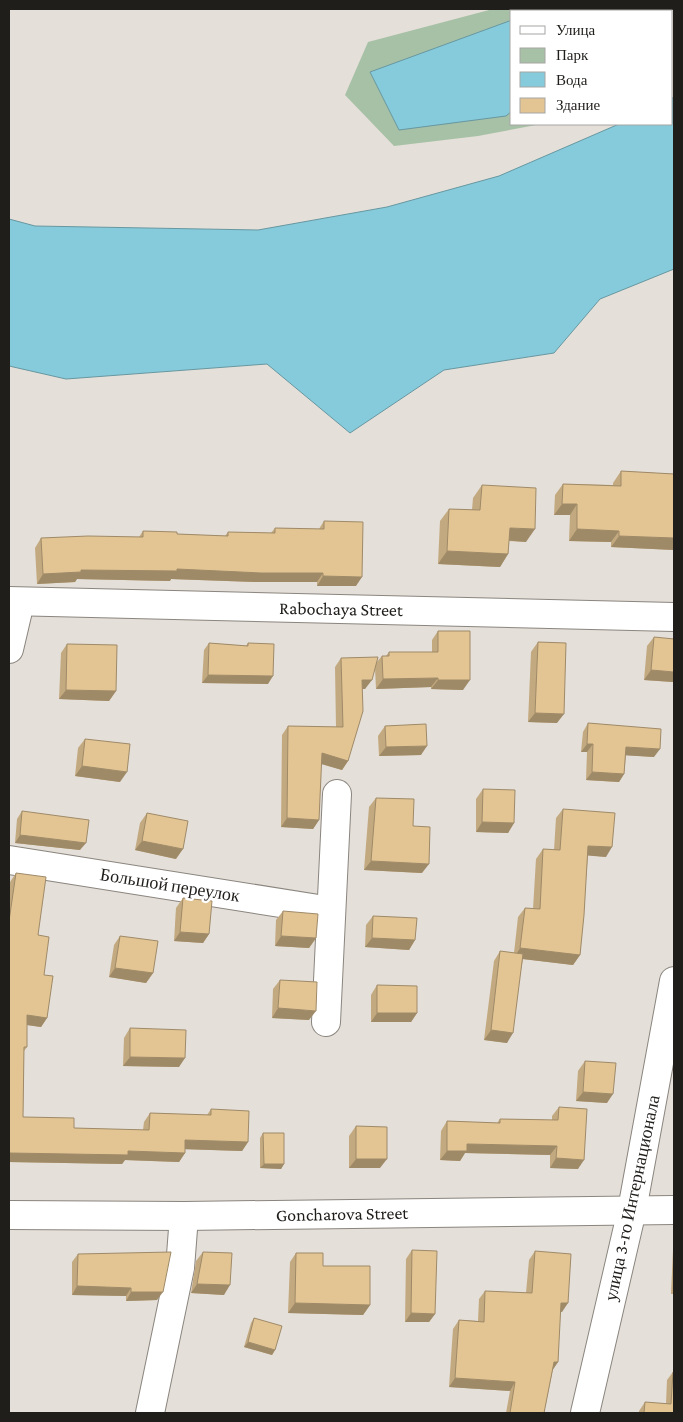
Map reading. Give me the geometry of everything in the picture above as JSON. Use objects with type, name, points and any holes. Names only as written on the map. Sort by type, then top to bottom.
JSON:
[{"type":"street","name":"Rabochaya Street","points":[[14,601],[674,617]]},
{"type":"street","points":[[9,649],[14,601]]},
{"type":"street","points":[[326,1022],[337,794]]},
{"type":"street","name":"Большой переулок","points":[[9,860],[331,911]]},
{"type":"street","name":"улица 3-го Интернационала","points":[[585,1413],[632,1210],[674,981]]},
{"type":"street","name":"Goncharova Street","points":[[9,1215],[184,1216],[674,1210]]},
{"type":"street","points":[[150,1413],[180,1268],[184,1216]]},
{"type":"green space","points":[[493,9],[539,9],[510,10],[510,125],[536,125],[478,136],[394,146],[345,95],[368,42]]},
{"type":"water","points":[[510,21],[510,113],[506,116],[399,130],[370,72]]},
{"type":"water","points":[[673,98],[674,269],[600,299],[554,353],[444,370],[350,433],[267,364],[66,379],[9,366],[9,219],[35,226],[258,230],[387,207],[499,176],[617,125],[673,125]]},
{"type":"building","points":[[621,471],[674,474],[674,538],[619,536],[619,531],[577,529],[577,504],[562,504],[563,484],[621,486]]},
{"type":"building","points":[[482,485],[536,488],[535,529],[510,528],[508,554],[447,551],[449,509],[480,510]]},
{"type":"building","points":[[324,521],[363,522],[362,577],[323,576],[323,573],[261,573],[177,569],[177,571],[81,570],[81,572],[43,574],[41,538],[88,536],[143,537],[143,531],[228,536],[228,532],[275,533],[275,528],[324,529]]},
{"type":"building","points":[[438,631],[470,631],[470,680],[438,680],[438,678],[383,679],[382,656],[389,656],[389,652],[438,652]]},
{"type":"building","points":[[654,637],[674,639],[674,672],[651,670]]},
{"type":"building","points":[[538,642],[566,643],[564,714],[535,713]]},
{"type":"building","points":[[209,643],[248,646],[248,643],[274,644],[273,676],[208,675]]},
{"type":"building","points":[[67,644],[117,645],[116,691],[66,690]]},
{"type":"building","points":[[378,657],[372,680],[362,680],[363,711],[348,761],[322,753],[319,820],[287,818],[288,726],[343,727],[341,658]]},
{"type":"building","points":[[588,723],[661,729],[660,749],[626,747],[624,774],[592,772],[593,744],[587,744]]},
{"type":"building","points":[[426,724],[427,746],[386,747],[385,726]]},
{"type":"building","points":[[85,739],[130,744],[127,772],[82,766]]},
{"type":"building","points":[[483,789],[515,790],[514,823],[482,822]]},
{"type":"building","points":[[376,798],[414,799],[413,826],[430,827],[429,864],[371,861]]},
{"type":"building","points":[[563,809],[615,813],[612,847],[588,846],[580,955],[520,948],[525,908],[540,909],[543,849],[560,850]]},
{"type":"building","points":[[22,811],[89,820],[86,843],[20,835]]},
{"type":"building","points":[[147,813],[188,821],[183,849],[142,841]]},
{"type":"building","points":[[16,873],[46,877],[38,935],[49,937],[44,975],[53,976],[47,1018],[27,1015],[27,1047],[24,1047],[23,1117],[74,1118],[74,1128],[149,1130],[150,1113],[211,1115],[211,1109],[249,1111],[248,1142],[185,1140],[185,1153],[128,1151],[128,1155],[9,1153],[9,921]]},
{"type":"building","points":[[183,898],[212,901],[209,934],[180,932]]},
{"type":"building","points":[[283,911],[318,914],[316,938],[281,936]]},
{"type":"building","points":[[373,916],[417,918],[415,940],[372,938]]},
{"type":"building","points":[[120,936],[158,941],[153,973],[115,968]]},
{"type":"building","points":[[500,951],[523,954],[513,1033],[491,1030]]},
{"type":"building","points":[[280,980],[317,982],[316,1011],[278,1008]]},
{"type":"building","points":[[377,985],[417,986],[417,1013],[377,1013]]},
{"type":"building","points":[[130,1028],[186,1030],[185,1058],[130,1057]]},
{"type":"building","points":[[585,1061],[616,1063],[613,1094],[583,1092]]},
{"type":"building","points":[[559,1107],[587,1109],[584,1160],[556,1158],[557,1146],[467,1144],[467,1151],[447,1151],[447,1121],[500,1123],[500,1119],[558,1120]]},
{"type":"building","points":[[356,1126],[387,1127],[387,1159],[356,1159]]},
{"type":"building","points":[[263,1133],[284,1133],[284,1164],[264,1164]]},
{"type":"building","points":[[412,1250],[437,1251],[435,1314],[411,1313]]},
{"type":"building","points":[[535,1251],[571,1254],[568,1303],[561,1303],[558,1362],[554,1362],[544,1413],[510,1413],[515,1382],[455,1378],[459,1320],[484,1322],[485,1291],[532,1293]]},
{"type":"building","points":[[171,1252],[163,1292],[131,1292],[131,1288],[77,1286],[78,1254]]},
{"type":"building","points":[[203,1252],[232,1253],[230,1285],[197,1284]]},
{"type":"building","points":[[296,1253],[323,1253],[323,1266],[370,1266],[370,1305],[295,1303]]},
{"type":"building","points":[[254,1318],[282,1326],[275,1350],[248,1342]]},
{"type":"building","points":[[673,1372],[674,1413],[644,1413],[645,1402],[671,1404]]}]
